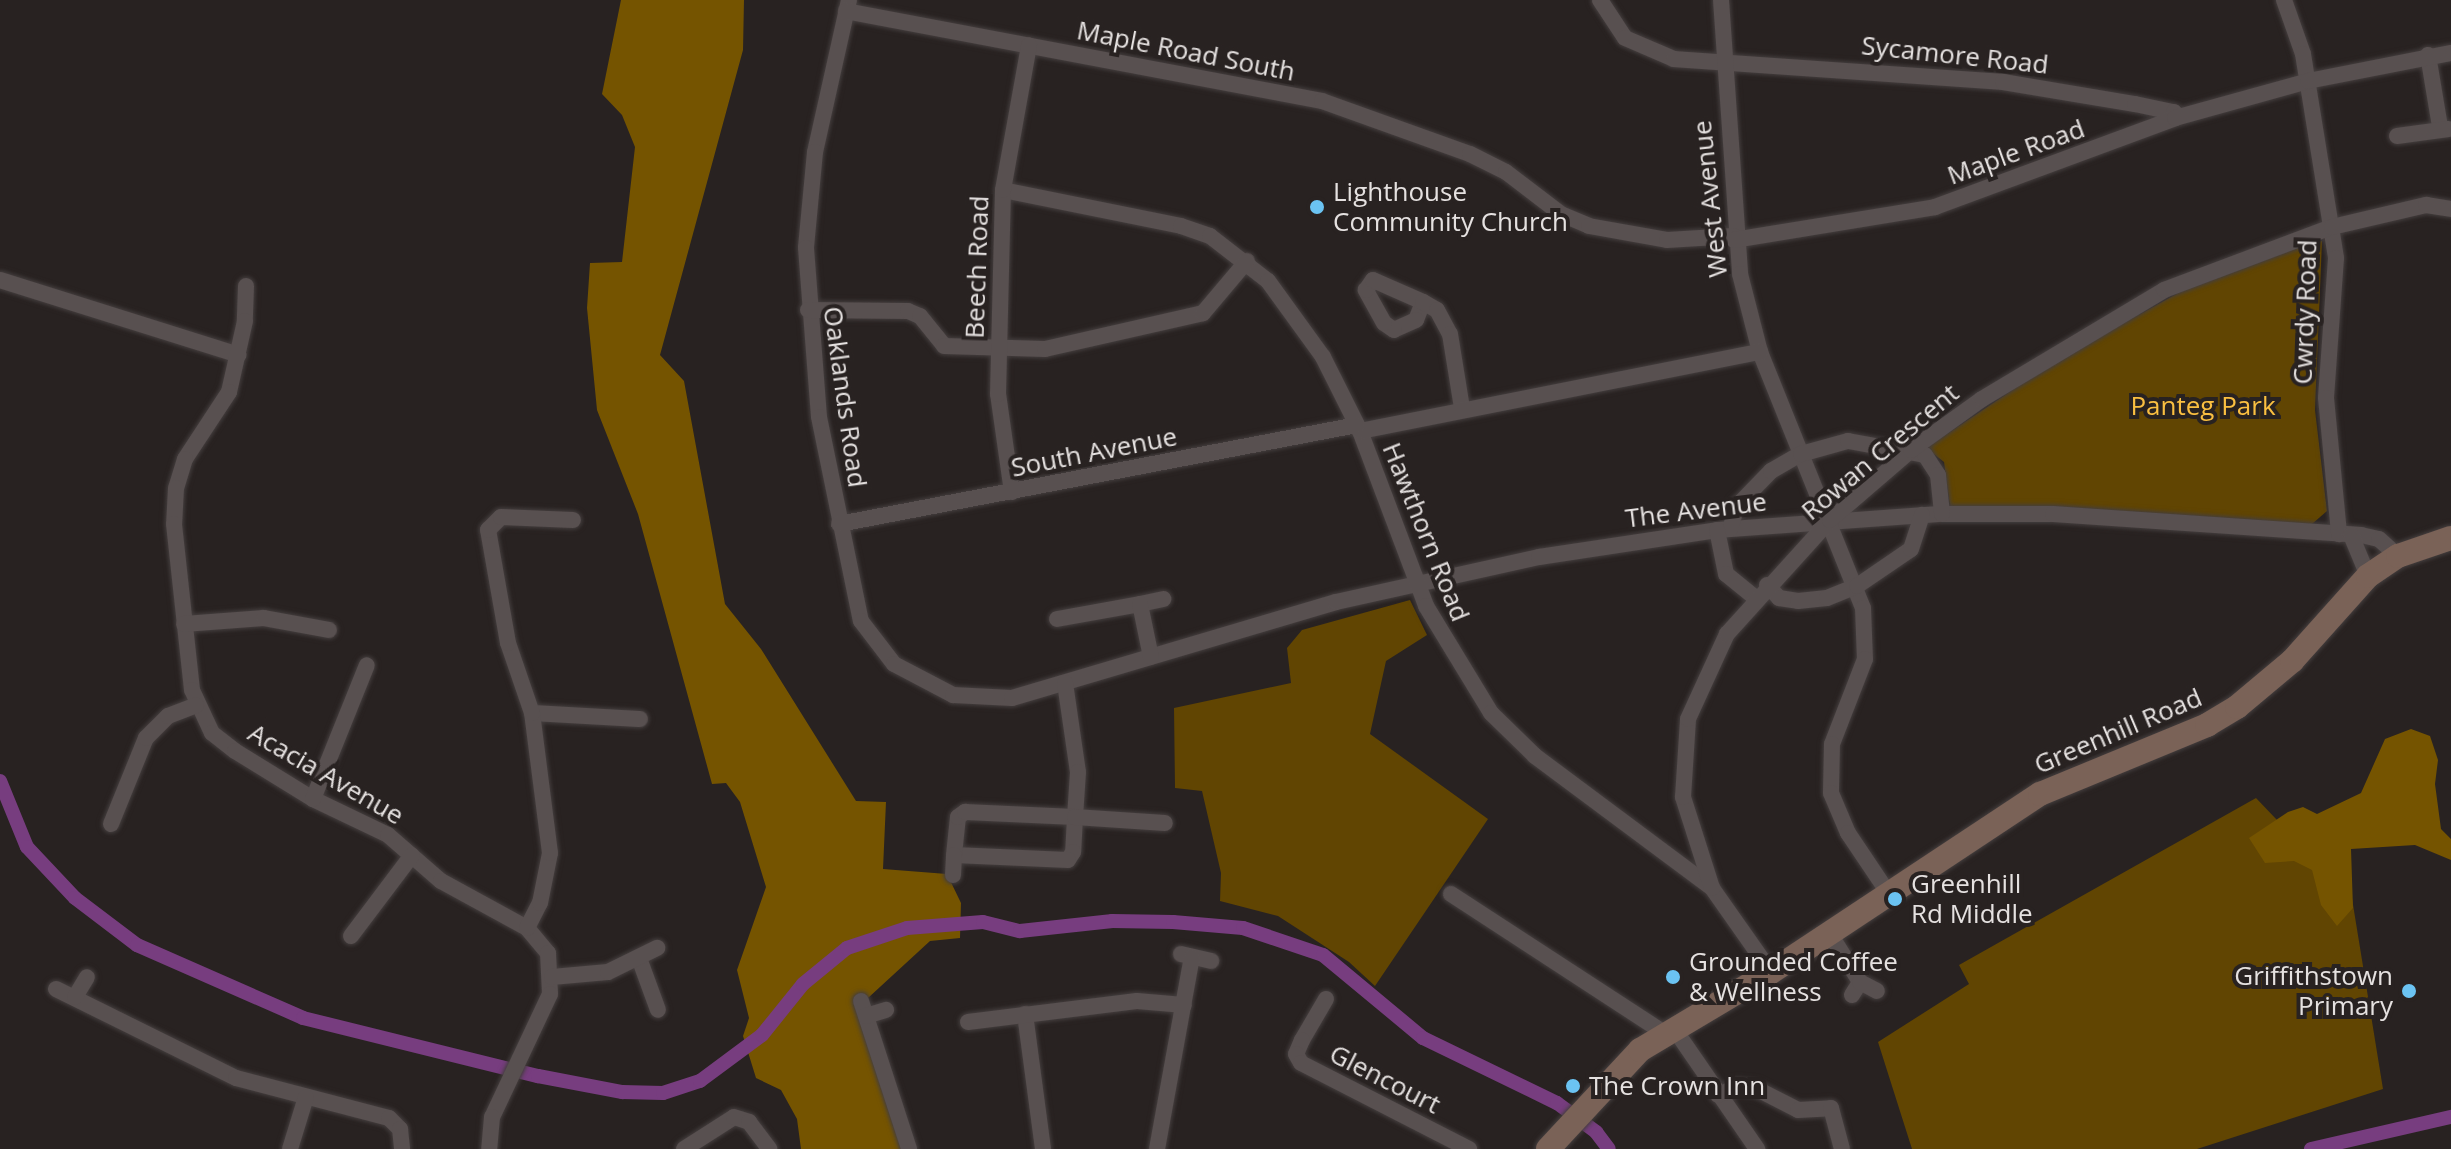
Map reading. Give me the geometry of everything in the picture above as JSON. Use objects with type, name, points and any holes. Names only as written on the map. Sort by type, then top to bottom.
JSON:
[{"type":"street","name":"Sycamore Road","points":[[1600,0],[1625,38],[1640,48],[1674,59],[2003,82],[2174,112],[2175,118]]},
{"type":"street","name":"West Avenue","points":[[1721,0],[1734,238],[1760,352],[1857,586],[1865,623],[1865,659],[1832,744],[1831,793],[1848,833],[1889,894]]},
{"type":"street","name":"Cwrdy Road","points":[[2284,0],[2308,81],[2332,227],[2335,282],[2326,398],[2345,534],[2368,576]]},
{"type":"street","name":"Maple Road South","points":[[847,5],[1029,45],[1322,101],[1424,134],[1506,172],[1561,214],[1589,226],[1667,240],[1734,238]]},
{"type":"street","name":"Oaklands Road","points":[[847,5],[815,152],[806,248],[815,391],[839,524],[861,621],[880,650],[912,676],[953,695],[1012,698]]},
{"type":"street","name":"Beech Road","points":[[1012,492],[1001,436],[999,349],[1003,190],[1029,45]]},
{"type":"street","name":"Maple Road","points":[[1734,238],[1935,207],[2175,118],[2308,81],[2428,55],[2451,53]]},
{"type":"street","points":[[2397,136],[2446,128],[2428,55]]},
{"type":"street","name":"Hawthorn Road","points":[[1003,190],[1181,226],[1210,236],[1247,261],[1323,357],[1358,428],[1445,645],[1491,713],[1535,756],[1712,888],[1771,972]]},
{"type":"street","name":"Rowan Crescent","points":[[1712,888],[1683,797],[1688,719],[1708,666],[1762,592],[1830,520],[1911,450],[2102,323],[2223,264],[2332,227],[2426,205],[2451,209]]},
{"type":"street","points":[[808,310],[908,311],[920,316],[944,346],[1045,349],[1188,319],[1215,302],[1247,261]]},
{"type":"street","points":[[0,280],[239,355]]},
{"type":"street","points":[[1423,302],[1416,320],[1394,330],[1384,323],[1366,290],[1373,280],[1423,302],[1437,310],[1450,334],[1462,408]]},
{"type":"street","name":"Acacia Avenue","points":[[246,286],[239,355],[223,404],[179,471],[174,524],[196,705],[212,733],[235,751],[313,799],[388,835],[441,881],[527,928],[548,953],[552,977]]},
{"type":"street","name":"South Avenue","points":[[839,524],[1760,352]]},
{"type":"street","points":[[1922,515],[1911,549],[1857,586],[1827,598],[1798,601],[1779,598],[1726,574],[1723,530],[1737,506],[1754,485],[1801,454],[1848,441],[1911,450],[1925,455],[1938,475],[1942,514]]},
{"type":"street","name":"The Avenue","points":[[1012,698],[1336,602],[1539,557],[1723,530],[1942,514],[2101,517],[2345,534],[2379,539],[2398,556]]},
{"type":"street","points":[[527,928],[540,903],[550,861],[532,713],[508,643],[488,530],[501,517],[573,520]]},
{"type":"street","name":"Greenhill Road","points":[[1556,1141],[1624,1063],[1830,934],[2040,794],[2207,725],[2237,707],[2292,661],[2368,576],[2398,556],[2451,538]]},
{"type":"street","points":[[1057,619],[1163,599]]},
{"type":"street","points":[[1140,604],[1151,657]]},
{"type":"street","points":[[184,624],[264,618],[329,630]]},
{"type":"street","points":[[313,799],[367,665]]},
{"type":"street","points":[[954,855],[1068,860],[1075,817],[1077,740],[1065,683]]},
{"type":"street","points":[[111,824],[146,738],[168,716],[196,705]]},
{"type":"street","points":[[532,713],[640,719]]},
{"type":"street","points":[[953,875],[958,817],[965,812],[1165,823]]},
{"type":"street","points":[[351,936],[412,855]]},
{"type":"street","points":[[1451,894],[1671,1032],[1757,1149]]},
{"type":"street","points":[[1830,934],[1856,989],[1877,991]]},
{"type":"street","points":[[489,1149],[499,1101],[532,1039],[552,977],[596,976],[657,948]]},
{"type":"street","points":[[1157,1149],[1184,1005],[1187,955],[1211,961]]},
{"type":"street","points":[[639,958],[658,1010]]},
{"type":"street","points":[[75,997],[87,977]]},
{"type":"street","points":[[56,989],[203,1065],[306,1097],[389,1118],[400,1129],[402,1149]]},
{"type":"street","name":"Glencourt","points":[[1326,999],[1296,1054],[1301,1063],[1469,1149]]},
{"type":"street","points":[[968,1022],[1137,1001],[1184,1005]]},
{"type":"street","points":[[886,1010],[863,1009],[909,1149]]},
{"type":"street","points":[[1025,1014],[1043,1149]]},
{"type":"street","points":[[1718,1095],[1738,1087],[1757,1089],[1798,1110],[1831,1108],[1842,1149]]},
{"type":"street","points":[[290,1149],[306,1097]]},
{"type":"street","points":[[684,1149],[734,1117],[749,1122],[769,1149]]},
{"type":"green space","name":"Panteg Park","points":[[2322,241],[2315,410],[2327,511],[2312,524],[1950,506],[1944,462],[1926,448],[2059,359],[2182,291],[2303,243]]},
{"type":"green space","points":[[1410,600],[1427,635],[1386,661],[1370,734],[1488,819],[1375,986],[1349,962],[1278,916],[1220,901],[1221,873],[1202,791],[1175,788],[1174,708],[1291,683],[1287,648],[1302,630]]},
{"type":"green space","points":[[2256,798],[2301,845],[2351,849],[2349,880],[2383,1089],[2197,1149],[1912,1149],[1878,1042],[1969,984],[1959,965]]},
{"type":"shaded area","points":[[621,0],[744,0],[743,50],[660,355],[684,381],[725,604],[761,649],[856,801],[886,802],[883,869],[947,874],[961,903],[960,938],[930,941],[868,998],[862,1021],[904,1149],[801,1149],[797,1119],[781,1090],[756,1078],[743,1036],[749,1018],[737,970],[766,887],[740,802],[726,783],[712,784],[638,514],[597,410],[587,308],[590,263],[622,262],[635,147],[622,115],[602,94]]},
{"type":"shaded area","points":[[2411,729],[2430,736],[2438,760],[2435,784],[2441,829],[2451,839],[2451,860],[2415,845],[2351,849],[2353,908],[2337,926],[2321,905],[2312,870],[2294,861],[2265,863],[2249,838],[2288,812],[2303,807],[2317,814],[2361,793],[2385,739]]},
{"type":"waterway","points":[[0,781],[27,847],[75,898],[137,945],[303,1018],[538,1076],[622,1092],[663,1093],[700,1081],[762,1035],[803,984],[847,948],[907,928],[983,922],[1020,931],[1112,921],[1173,922],[1243,928],[1323,955],[1423,1038],[1557,1103],[1596,1132],[1609,1149]]},
{"type":"waterway","points":[[2311,1149],[2451,1117]]},
{"type":"place","name":"Lighthouse Community Church","points":[[1317,207]]},
{"type":"place","name":"Greenhill Rd Middle","points":[[1895,899]]},
{"type":"place","name":"Grounded Coffee & Wellness","points":[[1673,977]]},
{"type":"place","name":"Griffithstown Primary","points":[[2409,991]]},
{"type":"place","name":"The Crown Inn","points":[[1573,1086]]}]
